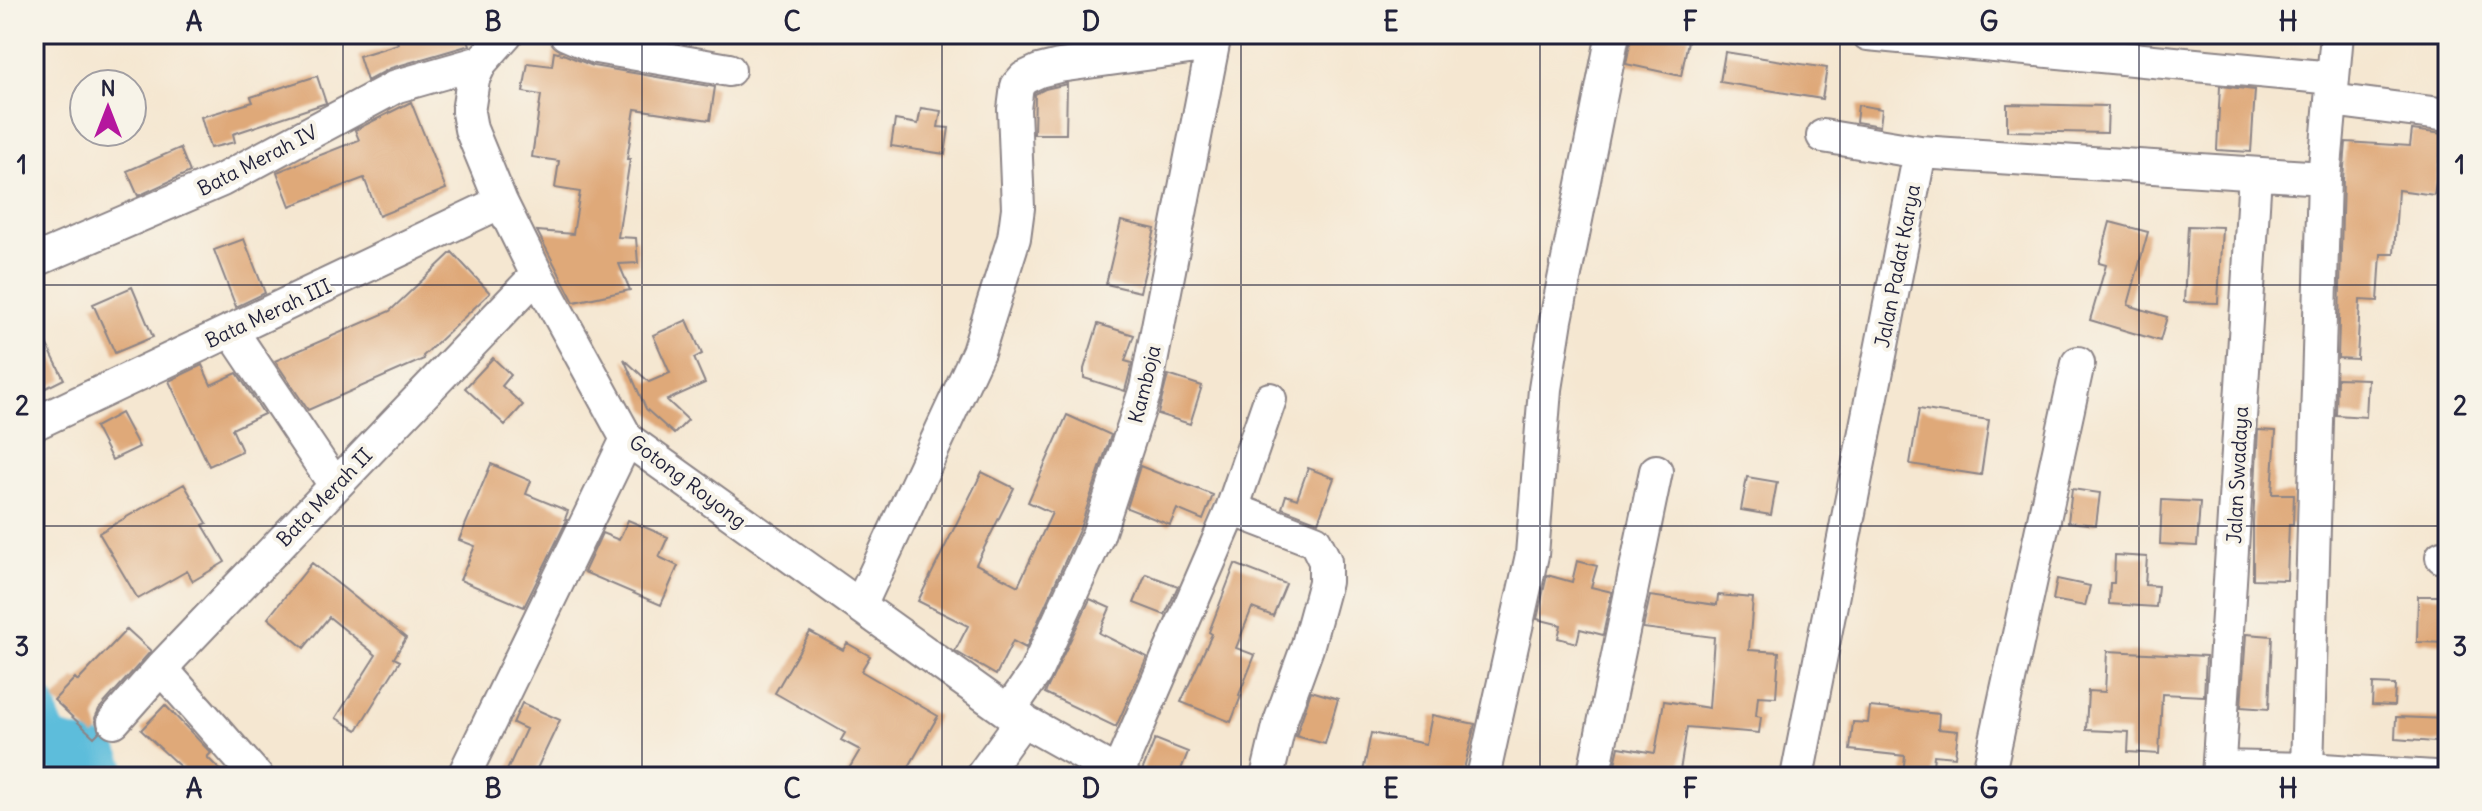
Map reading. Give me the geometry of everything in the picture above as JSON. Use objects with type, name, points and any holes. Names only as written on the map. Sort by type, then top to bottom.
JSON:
[{"type":"street","points":[[566,34],[596,47],[729,70]]},
{"type":"street","points":[[1483,777],[1532,555],[1545,389],[1613,34]]},
{"type":"street","points":[[1868,34],[2332,89],[2448,115]]},
{"type":"street","points":[[2307,769],[2324,178],[2337,34]]},
{"type":"street","points":[[860,606],[974,364],[1014,238],[1018,208],[1014,109],[1017,86],[1024,78],[1059,66],[1213,40]]},
{"type":"street","name":"Kamboja","points":[[981,777],[1015,715],[1098,535],[1146,388],[1213,40]]},
{"type":"street","name":"Gotong Royong","points":[[494,43],[469,96],[471,129],[501,202],[537,275],[627,439],[1015,715],[1119,776]]},
{"type":"street","name":"Bata Merah IV","points":[[34,261],[222,180],[397,86],[494,43]]},
{"type":"street","points":[[1823,136],[1920,152],[2324,178]]},
{"type":"street","name":"Jalan Padat Karya","points":[[1797,777],[1920,152]]},
{"type":"street","name":"Jalan Swadaya","points":[[2218,772],[2255,174]]},
{"type":"street","name":"Bata Merah III","points":[[34,424],[501,202]]},
{"type":"street","name":"Bata Merah II","points":[[114,721],[537,275]]},
{"type":"street","points":[[231,330],[335,485]]},
{"type":"street","points":[[1988,777],[2078,363]]},
{"type":"street","points":[[1119,776],[1232,509],[1270,399]]},
{"type":"street","points":[[463,777],[627,439]]},
{"type":"street","points":[[1593,777],[1656,471]]},
{"type":"street","points":[[1232,509],[1315,541],[1325,561],[1325,582],[1307,648],[1280,722],[1267,777]]},
{"type":"street","points":[[161,668],[257,777]]},
{"type":"street","points":[[2218,772],[2307,769],[2434,777]]},
{"type":"building","points":[[395,34],[466,34],[470,45],[391,68],[367,81],[359,56],[398,44]]},
{"type":"building","points":[[1632,34],[1689,36],[1681,76],[1626,64]]},
{"type":"building","points":[[554,52],[593,66],[715,87],[710,120],[635,109],[618,237],[636,238],[638,263],[619,264],[630,290],[574,302],[537,231],[573,234],[580,192],[555,188],[559,161],[532,157],[541,95],[523,92],[528,63],[552,66]]},
{"type":"building","points":[[1725,52],[1827,68],[1822,99],[1720,82]]},
{"type":"building","points":[[317,76],[326,103],[233,134],[235,142],[210,148],[201,117],[253,102],[251,97]]},
{"type":"building","points":[[1067,84],[1066,134],[1034,134],[1035,94]]},
{"type":"building","points":[[2220,86],[2255,90],[2251,152],[2217,150]]},
{"type":"building","points":[[411,102],[446,189],[379,216],[364,178],[290,206],[277,172],[359,140],[355,130]]},
{"type":"building","points":[[2007,104],[2108,106],[2107,133],[2007,131]]},
{"type":"building","points":[[1858,105],[1882,109],[1880,126],[1856,122]]},
{"type":"building","points":[[921,108],[941,111],[938,127],[949,128],[945,154],[891,146],[895,120],[918,124]]},
{"type":"building","points":[[2412,130],[2444,134],[2434,195],[2398,190],[2394,254],[2381,254],[2378,301],[2360,300],[2357,359],[2338,358],[2346,142],[2410,146]]},
{"type":"building","points":[[180,148],[190,172],[138,196],[127,171]]},
{"type":"building","points":[[1121,221],[1155,229],[1140,292],[1106,284]]},
{"type":"building","points":[[2110,222],[2148,232],[2128,305],[2167,317],[2160,341],[2090,320],[2106,265],[2099,263]]},
{"type":"building","points":[[2188,226],[2222,227],[2218,303],[2184,302]]},
{"type":"building","points":[[244,239],[265,293],[236,307],[214,250]]},
{"type":"building","points":[[452,252],[490,293],[423,356],[424,359],[308,410],[275,361],[390,311]]},
{"type":"building","points":[[132,287],[153,337],[115,353],[93,304]]},
{"type":"building","points":[[34,319],[64,379],[34,394]]},
{"type":"building","points":[[687,320],[702,354],[694,358],[705,383],[667,400],[688,420],[674,434],[646,409],[624,359],[649,382],[670,373],[653,335]]},
{"type":"building","points":[[1098,324],[1134,335],[1125,361],[1132,363],[1125,391],[1084,378]]},
{"type":"building","points":[[493,358],[511,375],[502,386],[523,405],[505,425],[465,388]]},
{"type":"building","points":[[202,365],[211,385],[237,373],[264,414],[232,429],[242,451],[209,466],[169,381]]},
{"type":"building","points":[[1168,375],[1202,386],[1190,424],[1158,414]]},
{"type":"building","points":[[2337,378],[2368,379],[2366,417],[2336,415]]},
{"type":"building","points":[[1919,409],[1989,420],[1981,475],[1910,464]]},
{"type":"building","points":[[121,413],[139,447],[112,460],[95,427]]},
{"type":"building","points":[[1067,415],[1111,435],[1080,528],[1026,648],[1013,641],[996,675],[955,651],[968,626],[918,601],[982,472],[1014,488],[976,564],[1018,586],[1052,513],[1028,502]]},
{"type":"building","points":[[2258,430],[2276,431],[2272,494],[2294,494],[2293,524],[2289,524],[2287,580],[2253,579]]},
{"type":"building","points":[[491,464],[531,481],[526,494],[568,511],[567,520],[524,607],[460,580],[475,546],[459,540]]},
{"type":"building","points":[[1140,466],[1213,495],[1203,520],[1177,509],[1170,525],[1127,508]]},
{"type":"building","points":[[1308,468],[1334,478],[1318,522],[1282,508],[1286,495],[1297,499]]},
{"type":"building","points":[[1747,477],[1777,482],[1771,515],[1741,510]]},
{"type":"building","points":[[184,484],[225,562],[193,581],[187,571],[138,599],[99,533]]},
{"type":"building","points":[[2072,489],[2100,493],[2096,525],[2068,522]]},
{"type":"building","points":[[2162,500],[2200,502],[2197,546],[2160,544]]},
{"type":"building","points":[[628,520],[668,537],[659,557],[678,566],[661,605],[584,572],[602,533],[619,540]]},
{"type":"building","points":[[2115,555],[2147,557],[2145,585],[2158,586],[2156,607],[2109,604],[2110,583],[2114,583]]},
{"type":"building","points":[[1577,561],[1597,566],[1591,587],[1612,592],[1603,635],[1580,629],[1577,643],[1558,638],[1561,625],[1537,619],[1547,575],[1572,582]]},
{"type":"building","points":[[312,563],[406,638],[394,658],[400,661],[357,730],[336,718],[376,655],[329,617],[304,648],[268,618]]},
{"type":"building","points":[[1235,564],[1286,584],[1273,616],[1252,608],[1236,648],[1255,655],[1231,722],[1181,702],[1212,634],[1209,632]]},
{"type":"building","points":[[1146,574],[1178,586],[1165,615],[1134,603]]},
{"type":"building","points":[[2057,579],[2090,586],[2085,606],[2053,600]]},
{"type":"building","points":[[1718,595],[1753,598],[1749,650],[1779,652],[1776,697],[1758,696],[1756,716],[1761,717],[1759,733],[1687,727],[1679,777],[1612,777],[1619,747],[1655,753],[1664,701],[1709,708],[1714,637],[1643,628],[1650,596],[1717,605]]},
{"type":"building","points":[[2418,596],[2448,596],[2448,643],[2417,642]]},
{"type":"building","points":[[1090,599],[1110,608],[1099,633],[1147,657],[1116,727],[1045,693]]},
{"type":"building","points":[[127,629],[151,651],[99,709],[95,718],[99,732],[94,737],[54,700],[75,678],[78,681]]},
{"type":"building","points":[[810,632],[843,650],[847,643],[870,656],[861,671],[938,716],[903,777],[844,777],[860,750],[841,740],[845,733],[775,693]]},
{"type":"building","points":[[2246,634],[2272,636],[2269,709],[2241,707]]},
{"type":"building","points":[[2107,651],[2206,656],[2204,696],[2162,694],[2159,754],[2128,752],[2129,732],[2086,730],[2088,691],[2105,692]]},
{"type":"building","points":[[2373,684],[2395,685],[2394,706],[2372,705]]},
{"type":"building","points":[[1311,691],[1338,699],[1325,744],[1296,736]]},
{"type":"building","points":[[522,703],[560,720],[533,777],[504,777],[526,729],[513,723]]},
{"type":"building","points":[[165,705],[211,753],[207,757],[227,777],[191,777],[141,730]]},
{"type":"building","points":[[1870,707],[1939,714],[1938,729],[1958,731],[1955,757],[1934,755],[1932,777],[1903,773],[1905,756],[1850,750],[1853,722],[1868,723]]},
{"type":"building","points":[[1432,715],[1475,724],[1462,777],[1362,777],[1371,733],[1426,744]]},
{"type":"building","points":[[2396,717],[2448,719],[2448,743],[2395,739]]},
{"type":"building","points":[[1155,739],[1188,752],[1178,777],[1143,777],[1142,771]]},
{"type":"waterway","points":[[34,710],[47,745],[96,758],[105,777]]}]
